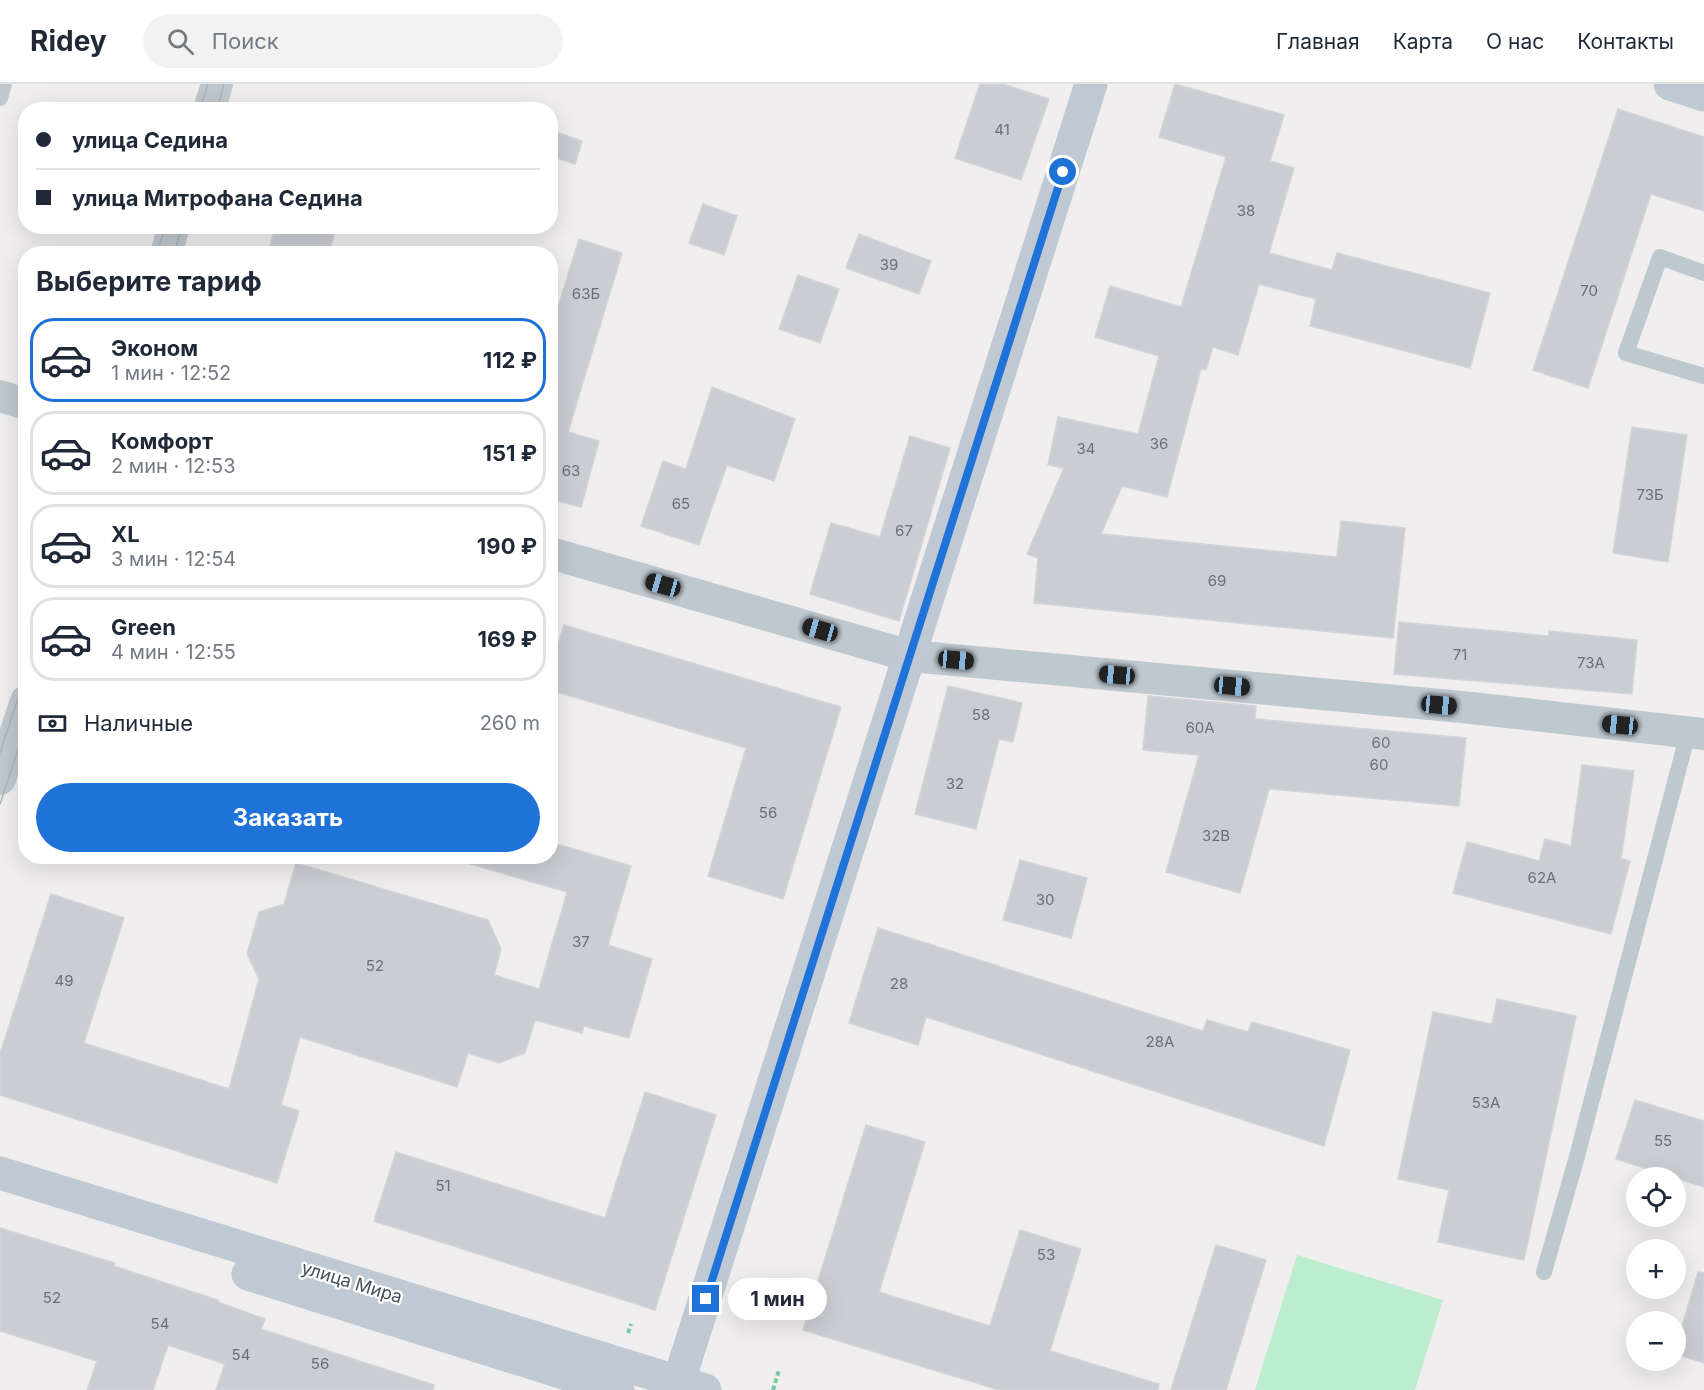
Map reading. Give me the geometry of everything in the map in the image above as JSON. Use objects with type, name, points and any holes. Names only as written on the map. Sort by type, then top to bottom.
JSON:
[{"type":"main road","points":[[687,1387],[910,656],[1091,84]]},
{"type":"main road","points":[[1670,84],[1704,95]]},
{"type":"main road","name":"улица Мира","points":[[0,1173],[687,1387]]},
{"type":"main road","name":"улица Мира","points":[[0,1196],[618,1390]]},
{"type":"street","points":[[211,102],[217,84]]},
{"type":"street","points":[[0,396],[18,402]]},
{"type":"street","points":[[558,555],[910,656],[1462,707],[1696,734]]},
{"type":"street","points":[[0,779],[18,724]]},
{"type":"lane","points":[[0,99],[4,84]]},
{"type":"lane","points":[[1704,273],[1660,257],[1626,354],[1704,376]]},
{"type":"lane","points":[[1544,1272],[1696,734]]},
{"type":"path","points":[[773,1390],[779,1370]]},
{"type":"green space","points":[[1297,1255],[1443,1300],[1415,1390],[1255,1390]]},
{"type":"building","points":[[980,84],[1003,84],[1049,99],[1021,180],[955,158]]},
{"type":"building","points":[[1175,84],[1284,115],[1270,161],[1294,168],[1269,253],[1332,270],[1337,253],[1490,293],[1470,368],[1310,326],[1316,299],[1259,284],[1238,355],[1213,347],[1206,370],[1201,369],[1167,497],[1122,486],[1101,534],[1337,557],[1341,521],[1405,528],[1393,638],[1034,603],[1038,558],[1027,554],[1064,468],[1048,465],[1058,417],[1138,434],[1159,356],[1095,337],[1110,286],[1181,307],[1226,157],[1159,137]]},
{"type":"building","points":[[1618,109],[1704,137],[1704,211],[1651,194],[1588,388],[1533,370]]},
{"type":"building","points":[[558,133],[582,141],[575,164],[558,159]]},
{"type":"building","points":[[703,204],[737,216],[724,255],[689,243]]},
{"type":"building","points":[[273,234],[334,234],[331,246],[270,246]]},
{"type":"building","points":[[859,234],[931,261],[919,294],[846,268]]},
{"type":"building","points":[[579,239],[622,253],[568,432],[599,441],[581,507],[558,501],[558,307]]},
{"type":"building","points":[[798,275],[839,289],[820,343],[779,329]]},
{"type":"building","points":[[712,387],[795,419],[774,481],[727,465],[699,545],[641,526],[663,461],[686,469]]},
{"type":"building","points":[[1632,427],[1687,435],[1668,562],[1613,553]]},
{"type":"building","points":[[910,436],[950,448],[899,621],[810,594],[831,523],[880,537]]},
{"type":"building","points":[[1399,622],[1549,636],[1549,631],[1637,640],[1632,694],[1394,674]]},
{"type":"building","points":[[564,625],[841,707],[783,899],[708,876],[746,748],[558,692],[558,644]]},
{"type":"building","points":[[948,686],[1022,703],[1013,742],[999,739],[976,829],[915,814]]},
{"type":"building","points":[[1148,696],[1256,706],[1255,719],[1466,738],[1459,806],[1269,789],[1240,893],[1166,872],[1199,755],[1143,750]]},
{"type":"building","points":[[1582,765],[1634,771],[1621,859],[1630,861],[1611,934],[1453,893],[1467,842],[1539,861],[1545,839],[1571,846]]},
{"type":"building","points":[[558,844],[631,866],[608,945],[652,959],[629,1038],[584,1026],[582,1033],[535,1020],[525,1053],[499,1063],[468,1053],[457,1087],[300,1037],[281,1105],[299,1111],[277,1183],[0,1095],[0,1054],[51,894],[124,918],[84,1043],[229,1089],[259,979],[247,954],[259,912],[284,904],[296,864],[488,920],[501,949],[494,975],[539,989],[567,892],[470,864],[558,864]]},
{"type":"building","points":[[1020,860],[1087,878],[1071,938],[1003,920]]},
{"type":"building","points":[[878,928],[1203,1031],[1207,1020],[1248,1032],[1252,1022],[1350,1050],[1324,1146],[926,1017],[918,1045],[849,1023]]},
{"type":"building","points":[[1497,999],[1576,1016],[1524,1260],[1438,1242],[1449,1190],[1398,1179],[1433,1012],[1492,1024]]},
{"type":"building","points":[[645,1092],[716,1115],[655,1310],[374,1221],[396,1152],[605,1218]]},
{"type":"building","points":[[1635,1100],[1704,1121],[1704,1187],[1686,1181],[1686,1167],[1641,1167],[1616,1159]]},
{"type":"building","points":[[866,1125],[925,1142],[879,1292],[990,1326],[1020,1230],[1081,1249],[1050,1351],[1159,1384],[1158,1390],[999,1390],[803,1330]]},
{"type":"building","points":[[0,1228],[115,1263],[114,1266],[218,1300],[218,1302],[265,1319],[261,1329],[434,1385],[433,1390],[216,1390],[225,1364],[168,1345],[153,1390],[87,1390],[97,1361],[0,1331]]},
{"type":"building","points":[[1216,1245],[1266,1260],[1226,1390],[1171,1390]]},
{"type":"building","points":[[1698,1272],[1704,1273],[1704,1363],[1686,1357],[1686,1312]]},
{"type":"tram line","points":[[202,102],[208,84]]},
{"type":"tram line","points":[[219,102],[224,84]]},
{"type":"tram line","points":[[159,246],[163,234]]},
{"type":"tram line","points":[[176,246],[180,234]]},
{"type":"tram line","points":[[0,753],[18,698]]},
{"type":"tram line","points":[[0,804],[18,749]]},
{"type":"route","points":[[706,1299],[1063,172]]}]
